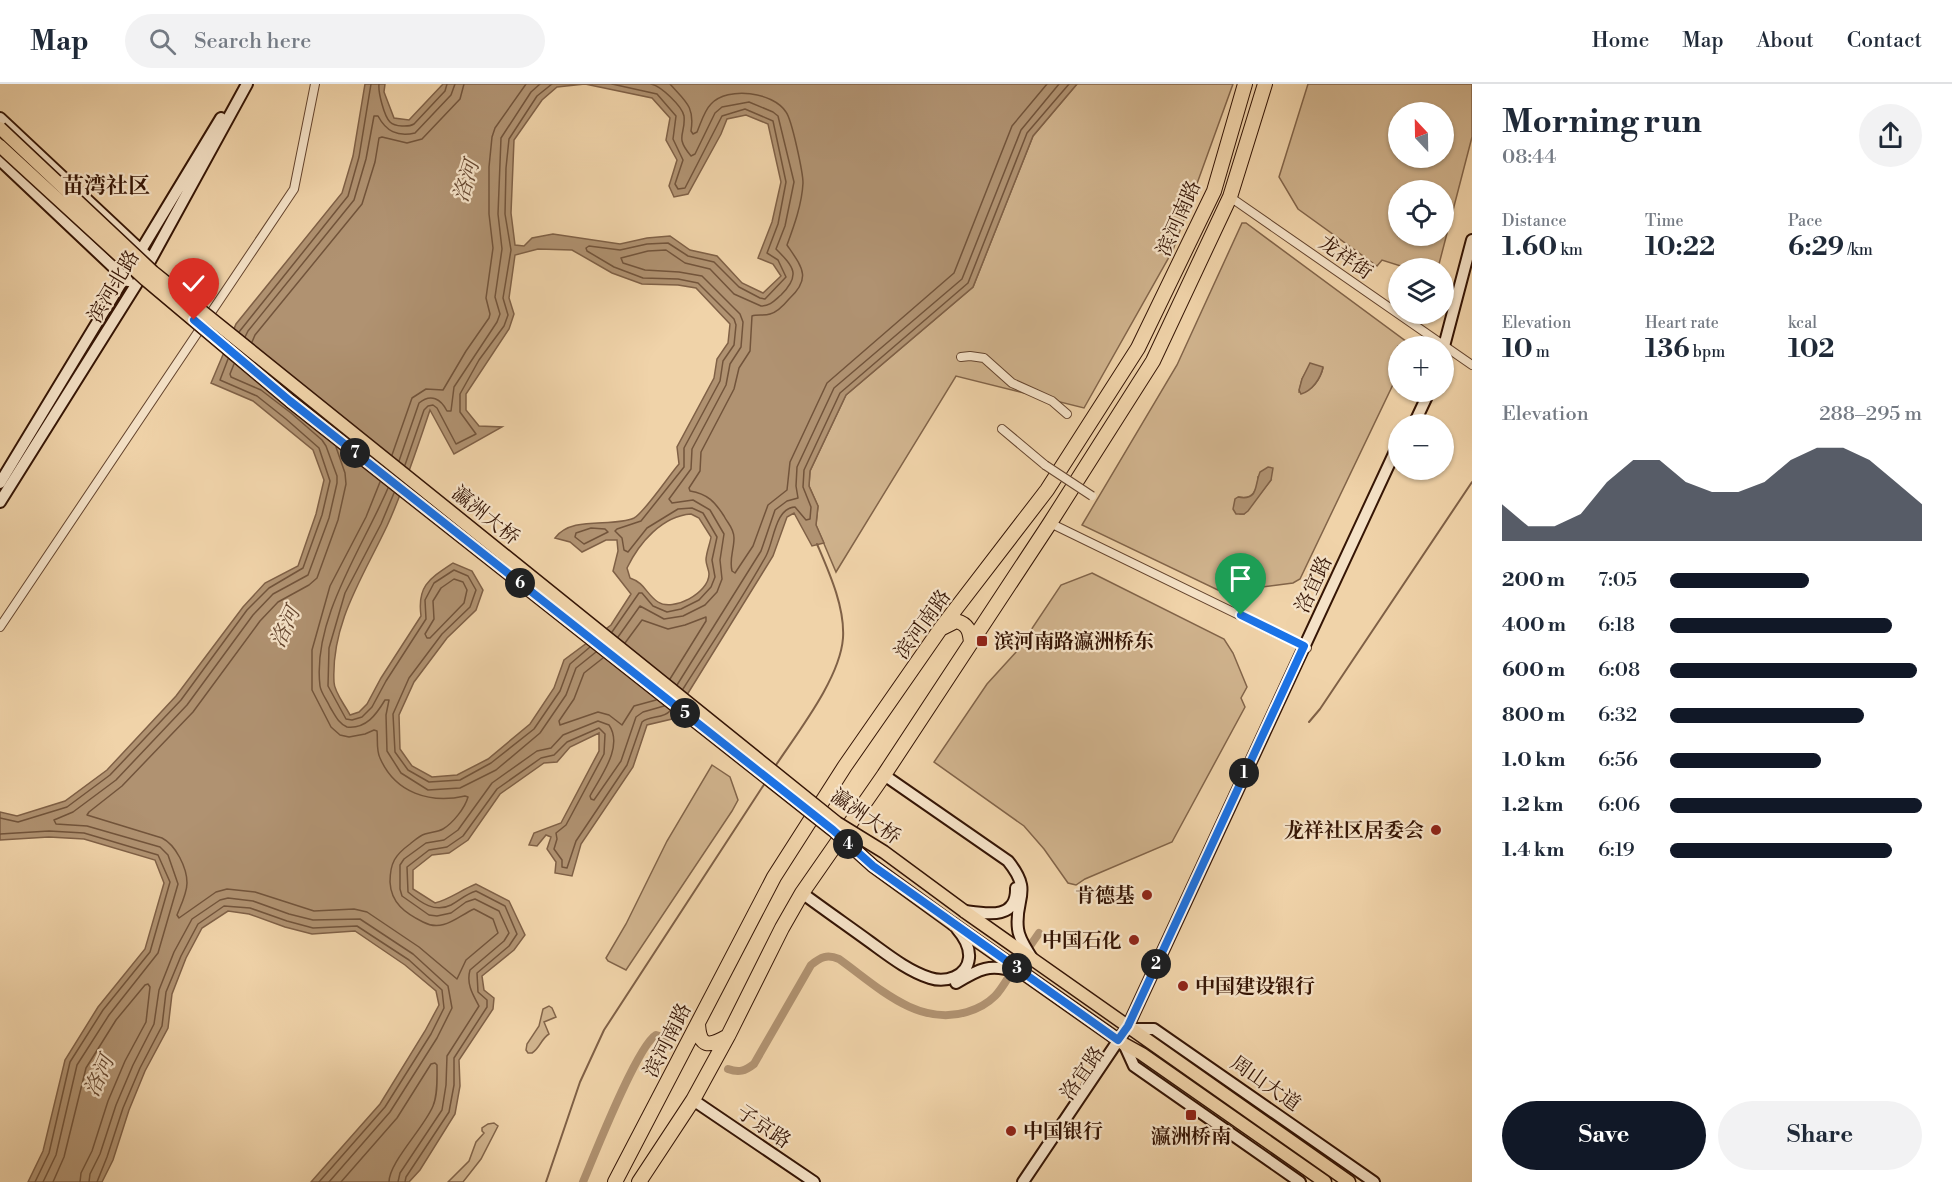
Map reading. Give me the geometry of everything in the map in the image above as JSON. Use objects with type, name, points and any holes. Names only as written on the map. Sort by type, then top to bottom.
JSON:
[{"type":"highway","name":"滨河南路","points":[[615,1182],[774,877],[845,765],[942,628],[1047,490],[1138,348],[1214,191],[1245,84]]},
{"type":"highway","name":"滨河南路","points":[[639,1182],[693,1100],[802,893],[884,775],[1050,523],[1153,361],[1230,197],[1265,84]]},
{"type":"highway","points":[[942,628],[956,621],[964,623],[968,628],[971,643]]},
{"type":"highway","points":[[698,1023],[698,1033],[706,1044],[713,1044],[728,1036]]},
{"type":"main road","name":"滨河北路","points":[[0,483],[241,84]]},
{"type":"main road","name":"滨河北路","points":[[0,502],[150,259],[247,84]]},
{"type":"main road","points":[[0,118],[150,259]]},
{"type":"main road","name":"瀛洲大桥","points":[[0,128],[153,272],[180,294],[837,823],[884,852],[964,911]]},
{"type":"main road","name":"瀛洲大桥","points":[[0,146],[146,280],[290,401],[815,816],[873,866],[953,924]]},
{"type":"main road","points":[[0,159],[134,286]]},
{"type":"main road","points":[[1448,336],[1472,240]]},
{"type":"main road","points":[[1449,336],[1472,261]]},
{"type":"main road","name":"洛宜路","points":[[1029,1182],[1130,1028],[1388,467]]},
{"type":"main road","name":"洛宜路","points":[[1306,647],[1388,479]]},
{"type":"main road","points":[[884,775],[1008,861],[1017,872],[1022,884],[1018,932],[1035,963]]},
{"type":"main road","points":[[964,911],[993,915],[1011,907],[1016,898],[1014,879],[991,851]]},
{"type":"main road","points":[[802,893],[921,981],[939,986],[956,984],[988,967],[1000,966],[1027,975]]},
{"type":"main road","name":"周山大道","points":[[964,911],[1349,1182]]},
{"type":"main road","points":[[895,960],[928,978],[942,981],[956,977],[969,961],[969,951],[964,938],[953,924]]},
{"type":"main road","points":[[953,924],[1325,1182]]},
{"type":"main road","name":"周山大道","points":[[1130,1028],[1154,1029],[1374,1182]]},
{"type":"main road","points":[[1121,1042],[1134,1066],[1300,1182]]},
{"type":"main road","name":"洛宜路","points":[[1023,1182],[1121,1042]]},
{"type":"main road","name":"子京路","points":[[693,1100],[814,1182]]},
{"type":"street","points":[[0,627],[294,189],[315,84]]},
{"type":"street","name":"龙祥街","points":[[1230,197],[1428,336]]},
{"type":"street","name":"龙祥街","points":[[1454,354],[1472,365]]},
{"type":"street","points":[[961,357],[984,358],[1011,383],[1052,401],[1067,414]]},
{"type":"street","points":[[1002,429],[1045,465],[1092,496]]},
{"type":"street","points":[[1050,523],[1306,647]]},
{"type":"shaded area","points":[[1077,84],[1233,84],[1173,250],[1084,408],[956,376],[836,572],[816,525],[818,506],[809,486],[810,471],[846,395],[973,287],[1033,136]]},
{"type":"shaded area","points":[[1308,84],[1472,84],[1472,137],[1454,206],[1454,180],[1388,180],[1388,246],[1444,246],[1441,258],[1388,258],[1388,262],[1382,260],[1377,266],[1298,209],[1279,177]]},
{"type":"shaded area","points":[[1242,223],[1246,223],[1399,336],[1388,336],[1388,395],[1300,579],[1293,583],[1222,592],[1082,525],[1177,365]],"holes":[[[1310,365],[1323,368],[1318,381],[1312,388],[1299,392],[1302,379]],[[1258,477],[1271,480],[1244,514],[1240,514],[1239,497],[1248,497],[1254,493]]]},
{"type":"shaded area","points":[[1092,573],[1224,639],[1233,653],[1247,687],[1241,698],[1245,707],[1172,842],[1076,885],[1068,883],[1024,826],[934,762],[987,684],[1017,651],[1061,585]]},
{"type":"shaded area","points":[[712,765],[730,777],[738,800],[626,970],[606,958],[626,924],[667,841]]},
{"type":"shaded area","points":[[549,1006],[556,1017],[544,1022],[549,1034],[535,1051],[528,1053],[527,1044],[539,1026],[543,1009]]},
{"type":"shaded area","points":[[494,1123],[498,1126],[481,1159],[463,1182],[448,1182],[469,1161],[476,1142],[484,1133],[482,1128]]},
{"type":"water","name":"洛河","points":[[365,84],[385,84],[384,92],[394,118],[409,120],[443,84],[585,84],[1077,84],[1033,136],[973,287],[846,395],[810,471],[809,486],[818,506],[816,525],[824,543],[812,546],[794,513],[787,517],[773,556],[672,719],[647,725],[633,767],[581,844],[572,876],[555,873],[556,862],[547,849],[551,837],[546,835],[537,846],[529,845],[534,833],[561,823],[599,751],[599,733],[570,747],[557,762],[544,763],[500,794],[468,840],[449,853],[432,855],[413,870],[413,889],[435,903],[476,884],[509,901],[525,935],[514,950],[482,976],[484,990],[494,998],[493,1009],[459,1060],[460,1086],[455,1114],[420,1170],[409,1182],[311,1182],[380,1104],[439,1005],[436,991],[405,965],[355,931],[312,934],[249,914],[228,911],[202,928],[186,958],[172,994],[168,1028],[145,1071],[129,1110],[113,1160],[102,1182],[28,1182],[43,1151],[65,1060],[98,1007],[145,949],[164,883],[155,860],[84,839],[49,837],[0,840],[0,812],[17,816],[65,801],[107,770],[176,696],[243,607],[265,583],[298,566],[316,514],[324,480],[313,450],[253,401],[211,383],[236,324],[342,193],[353,156]],"holes":[[[585,84],[652,98],[670,118],[666,140],[677,160],[669,186],[674,197],[688,194],[727,119],[746,115],[768,124],[781,182],[772,222],[758,258],[773,264],[781,276],[763,293],[742,283],[717,256],[690,250],[670,236],[620,244],[553,234],[532,238],[524,246],[515,245],[511,213],[514,140],[542,100],[557,87]],[[538,249],[572,250],[612,273],[642,284],[696,288],[730,324],[728,343],[717,359],[714,378],[677,447],[679,464],[644,509],[634,518],[625,521],[582,524],[562,531],[555,538],[570,542],[582,552],[606,540],[617,540],[618,551],[613,571],[631,594],[611,625],[564,660],[554,688],[530,724],[488,759],[457,775],[432,777],[412,766],[400,749],[399,715],[414,682],[447,638],[476,610],[483,590],[472,571],[453,563],[426,584],[421,597],[421,616],[367,704],[359,712],[350,715],[334,686],[334,660],[350,601],[399,498],[430,410],[454,454],[502,427],[479,426],[466,410],[466,394],[509,329],[514,314],[509,298],[515,255]],[[691,514],[699,518],[711,537],[706,560],[709,574],[703,588],[697,594],[681,603],[664,604],[658,602],[639,583],[630,578],[627,568],[638,549],[653,532],[661,525],[680,516]]]},
{"type":"water","points":[[1310,363],[1323,367],[1322,371],[1312,387],[1301,394],[1299,390],[1302,379]]},
{"type":"water","points":[[1268,467],[1273,468],[1271,480],[1248,511],[1244,514],[1236,514],[1233,509],[1235,499],[1253,495],[1260,472]]},
{"type":"waterway","points":[[1309,722],[1472,482]]},
{"type":"waterway","points":[[774,768],[826,688],[840,654],[843,638],[841,614],[835,590],[817,544]]},
{"type":"waterway","points":[[546,1182],[580,1082],[604,1030],[765,783]]},
{"type":"waterway","points":[[1030,946],[1039,933]]},
{"type":"waterway","points":[[728,1069],[742,1071],[754,1064],[811,965],[824,957],[839,959],[883,992],[915,1009],[931,1014],[949,1015],[978,1008],[995,996],[1011,973]]},
{"type":"waterway","points":[[583,1182],[627,1079],[638,1059],[656,1035],[667,1038]]},
{"type":"place","name":"滨河南路瀛洲桥东","points":[[982,641]]},
{"type":"place","name":"龙祥社区居委会","points":[[1436,830]]},
{"type":"place","name":"肯德基","points":[[1147,895]]},
{"type":"place","name":"中国石化","points":[[1134,940]]},
{"type":"place","name":"中国建设银行","points":[[1183,986]]},
{"type":"place","name":"瀛洲桥南","points":[[1191,1115]]},
{"type":"place","name":"中国银行","points":[[1011,1131]]},
{"type":"district","name":"苗湾社区","points":[[106,185]]},
{"type":"route","points":[[194,320],[290,401],[833,830],[873,866],[1118,1040],[1128,1026],[1304,646],[1241,615]]}]
